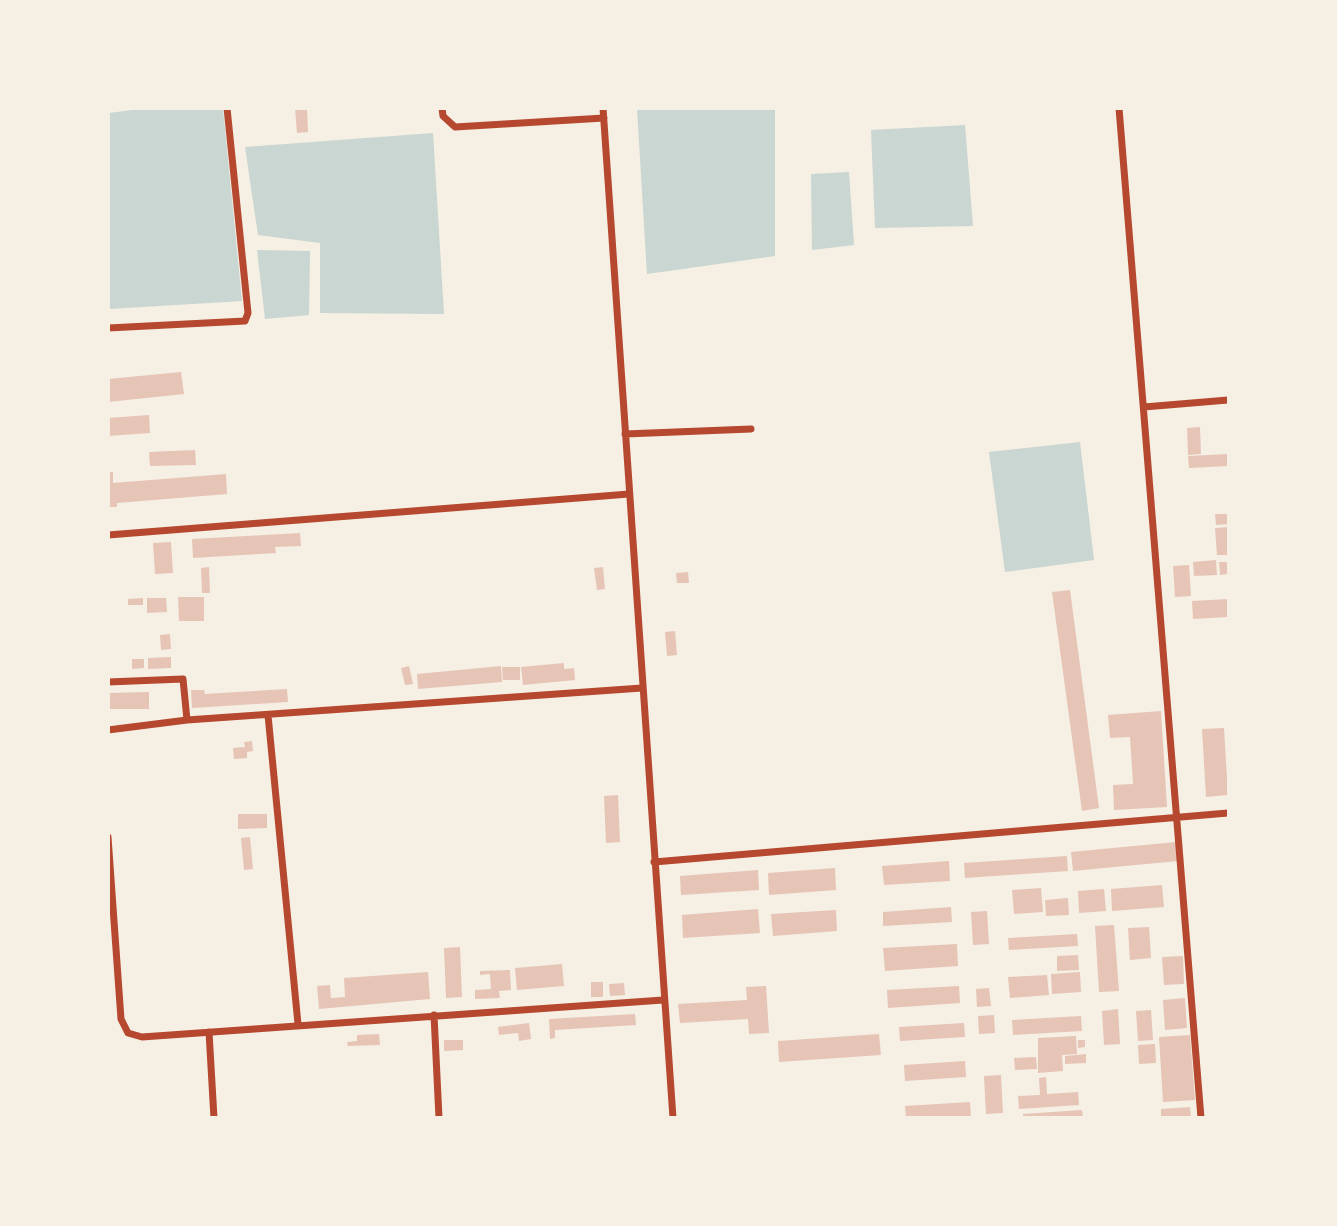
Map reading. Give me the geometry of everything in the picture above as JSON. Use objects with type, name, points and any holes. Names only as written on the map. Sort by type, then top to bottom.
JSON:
[{"type":"street","points":[[108,328],[245,321],[248,313],[227,108]]},
{"type":"street","points":[[442,108],[443,116],[455,127],[604,118]]},
{"type":"street","points":[[603,108],[673,1118]]},
{"type":"street","points":[[1119,108],[1179,816],[1201,1118]]},
{"type":"street","points":[[1144,407],[1228,400]]},
{"type":"street","points":[[625,434],[751,429]]},
{"type":"street","points":[[108,535],[629,495]]},
{"type":"street","points":[[108,681],[183,679],[187,720]]},
{"type":"street","points":[[108,730],[187,720],[642,688]]},
{"type":"street","points":[[268,715],[298,1024]]},
{"type":"street","points":[[654,862],[1228,813]]},
{"type":"street","points":[[108,837],[121,1019],[128,1033],[142,1037],[663,1000]]},
{"type":"street","points":[[434,1015],[439,1118]]},
{"type":"street","points":[[209,1032],[214,1118]]},
{"type":"shaded area","points":[[140,109],[223,109],[242,301],[109,309],[109,113]]},
{"type":"shaded area","points":[[637,109],[775,109],[775,256],[647,274]]},
{"type":"shaded area","points":[[965,125],[973,226],[875,228],[871,130]]},
{"type":"shaded area","points":[[433,133],[444,314],[320,313],[320,243],[258,235],[245,147]]},
{"type":"shaded area","points":[[849,172],[854,245],[812,250],[811,174]]},
{"type":"shaded area","points":[[257,250],[310,251],[309,315],[265,319]]},
{"type":"shaded area","points":[[1080,442],[1094,560],[1005,572],[989,452]]},
{"type":"building","points":[[295,108],[307,108],[308,132],[297,133]]},
{"type":"building","points":[[181,372],[184,394],[108,402],[108,379]]},
{"type":"building","points":[[149,415],[150,433],[108,436],[108,418]]},
{"type":"building","points":[[1200,427],[1201,454],[1188,455],[1187,428]]},
{"type":"building","points":[[195,450],[196,465],[150,466],[149,452]]},
{"type":"building","points":[[1228,454],[1228,466],[1189,468],[1188,456]]},
{"type":"building","points":[[108,472],[113,472],[113,483],[226,474],[227,494],[117,503],[117,507],[108,507]]},
{"type":"building","points":[[1215,514],[1228,514],[1228,524],[1216,525]]},
{"type":"building","points":[[1228,527],[1228,555],[1217,555],[1215,528]]},
{"type":"building","points":[[300,533],[301,546],[275,547],[276,553],[193,558],[192,539]]},
{"type":"building","points":[[171,542],[173,573],[155,574],[153,543]]},
{"type":"building","points":[[1216,560],[1217,575],[1194,576],[1193,562]]},
{"type":"building","points":[[1219,562],[1228,562],[1228,574],[1220,575]]},
{"type":"building","points":[[1189,565],[1191,596],[1175,597],[1173,566]]},
{"type":"building","points":[[209,567],[210,593],[202,593],[201,568]]},
{"type":"building","points":[[603,567],[605,589],[597,590],[594,568]]},
{"type":"building","points":[[688,572],[689,583],[677,583],[676,573]]},
{"type":"building","points":[[1070,590],[1099,808],[1082,811],[1052,592]]},
{"type":"building","points":[[178,597],[204,597],[204,621],[179,621]]},
{"type":"building","points":[[143,598],[143,605],[128,605],[128,599]]},
{"type":"building","points":[[147,598],[166,598],[167,612],[147,613]]},
{"type":"building","points":[[1228,599],[1228,617],[1193,619],[1192,601]]},
{"type":"building","points":[[675,631],[677,655],[667,656],[665,632]]},
{"type":"building","points":[[170,634],[171,649],[161,650],[160,635]]},
{"type":"building","points":[[171,657],[171,668],[148,669],[148,658]]},
{"type":"building","points":[[132,659],[144,659],[144,668],[132,669]]},
{"type":"building","points":[[564,663],[564,669],[574,668],[575,680],[523,685],[521,667]]},
{"type":"building","points":[[409,666],[413,684],[405,685],[401,668]]},
{"type":"building","points":[[501,666],[502,682],[418,689],[417,674]]},
{"type":"building","points":[[502,667],[520,667],[520,680],[503,680]]},
{"type":"building","points":[[287,689],[288,702],[192,708],[191,690],[204,690],[205,694]]},
{"type":"building","points":[[149,692],[149,709],[108,709],[108,693]]},
{"type":"building","points":[[1161,711],[1167,807],[1114,810],[1113,785],[1133,784],[1130,737],[1110,738],[1108,715]]},
{"type":"building","points":[[1224,728],[1228,795],[1206,797],[1202,729]]},
{"type":"building","points":[[252,741],[253,751],[247,752],[247,758],[234,759],[233,748],[245,747],[244,742]]},
{"type":"building","points":[[618,795],[620,842],[606,843],[604,796]]},
{"type":"building","points":[[238,814],[267,814],[267,828],[238,829]]},
{"type":"building","points":[[250,837],[253,869],[244,870],[241,838]]},
{"type":"building","points":[[1176,842],[1178,861],[1073,871],[1071,852]]},
{"type":"building","points":[[1067,856],[1068,871],[965,878],[964,863]]},
{"type":"building","points":[[949,861],[950,881],[884,885],[882,866]]},
{"type":"building","points":[[835,868],[836,890],[769,895],[768,873]]},
{"type":"building","points":[[758,870],[759,890],[681,895],[680,876]]},
{"type":"building","points":[[1162,885],[1164,907],[1112,911],[1111,889]]},
{"type":"building","points":[[1041,888],[1043,912],[1014,914],[1012,890]]},
{"type":"building","points":[[1104,889],[1106,911],[1079,913],[1078,891]]},
{"type":"building","points":[[1068,898],[1069,915],[1046,916],[1045,900]]},
{"type":"building","points":[[951,907],[952,922],[883,926],[883,912]]},
{"type":"building","points":[[758,909],[760,933],[683,938],[682,915]]},
{"type":"building","points":[[836,910],[837,931],[773,936],[771,914]]},
{"type":"building","points":[[987,911],[989,944],[973,945],[971,912]]},
{"type":"building","points":[[1114,925],[1119,991],[1099,992],[1095,926]]},
{"type":"building","points":[[1149,927],[1151,958],[1130,960],[1128,928]]},
{"type":"building","points":[[1077,934],[1078,946],[1009,950],[1008,938]]},
{"type":"building","points":[[957,944],[958,966],[885,971],[883,948]]},
{"type":"building","points":[[460,947],[462,997],[446,998],[444,948]]},
{"type":"building","points":[[1078,955],[1079,970],[1057,971],[1057,956]]},
{"type":"building","points":[[1183,956],[1184,984],[1164,985],[1162,957]]},
{"type":"building","points":[[562,964],[564,986],[517,990],[515,968]]},
{"type":"building","points":[[510,970],[511,990],[499,991],[500,998],[475,999],[475,990],[491,989],[490,974],[480,975],[480,971]]},
{"type":"building","points":[[428,972],[430,999],[319,1009],[317,986],[330,985],[331,998],[345,997],[344,978]]},
{"type":"building","points":[[1080,972],[1081,992],[1052,994],[1051,974]]},
{"type":"building","points":[[1047,975],[1049,995],[1010,998],[1008,977]]},
{"type":"building","points":[[591,982],[603,982],[603,997],[591,997]]},
{"type":"building","points":[[624,983],[625,995],[610,996],[609,984]]},
{"type":"building","points":[[766,986],[769,1033],[749,1034],[748,1019],[680,1023],[678,1004],[747,1000],[746,987]]},
{"type":"building","points":[[959,986],[960,1003],[888,1008],[887,990]]},
{"type":"building","points":[[989,988],[991,1006],[977,1007],[976,989]]},
{"type":"building","points":[[1185,998],[1187,1028],[1165,1030],[1163,1000]]},
{"type":"building","points":[[1118,1009],[1120,1044],[1104,1045],[1102,1011]]},
{"type":"building","points":[[1151,1010],[1153,1040],[1138,1041],[1136,1011]]},
{"type":"building","points":[[635,1014],[636,1025],[555,1030],[555,1038],[550,1039],[549,1019]]},
{"type":"building","points":[[994,1015],[995,1033],[979,1034],[978,1016]]},
{"type":"building","points":[[1081,1016],[1082,1031],[1013,1035],[1012,1020]]},
{"type":"building","points":[[529,1023],[531,1039],[519,1041],[518,1033],[499,1035],[498,1027]]},
{"type":"building","points":[[964,1023],[965,1037],[900,1041],[899,1027]]},
{"type":"building","points":[[379,1034],[380,1045],[348,1046],[347,1042],[357,1041],[357,1035]]},
{"type":"building","points":[[879,1034],[881,1055],[779,1062],[778,1041]]},
{"type":"building","points":[[1190,1035],[1195,1100],[1163,1102],[1159,1037]]},
{"type":"building","points":[[1076,1036],[1077,1054],[1062,1055],[1063,1071],[1038,1073],[1038,1038]]},
{"type":"building","points":[[444,1040],[463,1040],[463,1050],[444,1051]]},
{"type":"building","points":[[1078,1040],[1085,1040],[1085,1047],[1078,1048]]},
{"type":"building","points":[[1155,1044],[1156,1063],[1139,1064],[1138,1045]]},
{"type":"building","points":[[1086,1054],[1086,1063],[1065,1064],[1065,1056]]},
{"type":"building","points":[[1036,1057],[1037,1069],[1015,1070],[1014,1058]]},
{"type":"building","points":[[965,1061],[966,1077],[905,1081],[904,1065]]},
{"type":"building","points":[[1001,1075],[1003,1113],[986,1114],[984,1076]]},
{"type":"building","points":[[1046,1077],[1047,1094],[1078,1092],[1079,1105],[1019,1109],[1018,1096],[1040,1095],[1039,1078]]},
{"type":"building","points":[[970,1102],[971,1118],[906,1118],[905,1106]]},
{"type":"building","points":[[1190,1107],[1191,1118],[1161,1118],[1161,1109]]},
{"type":"building","points":[[1082,1110],[1083,1118],[1023,1118],[1023,1114]]}]
